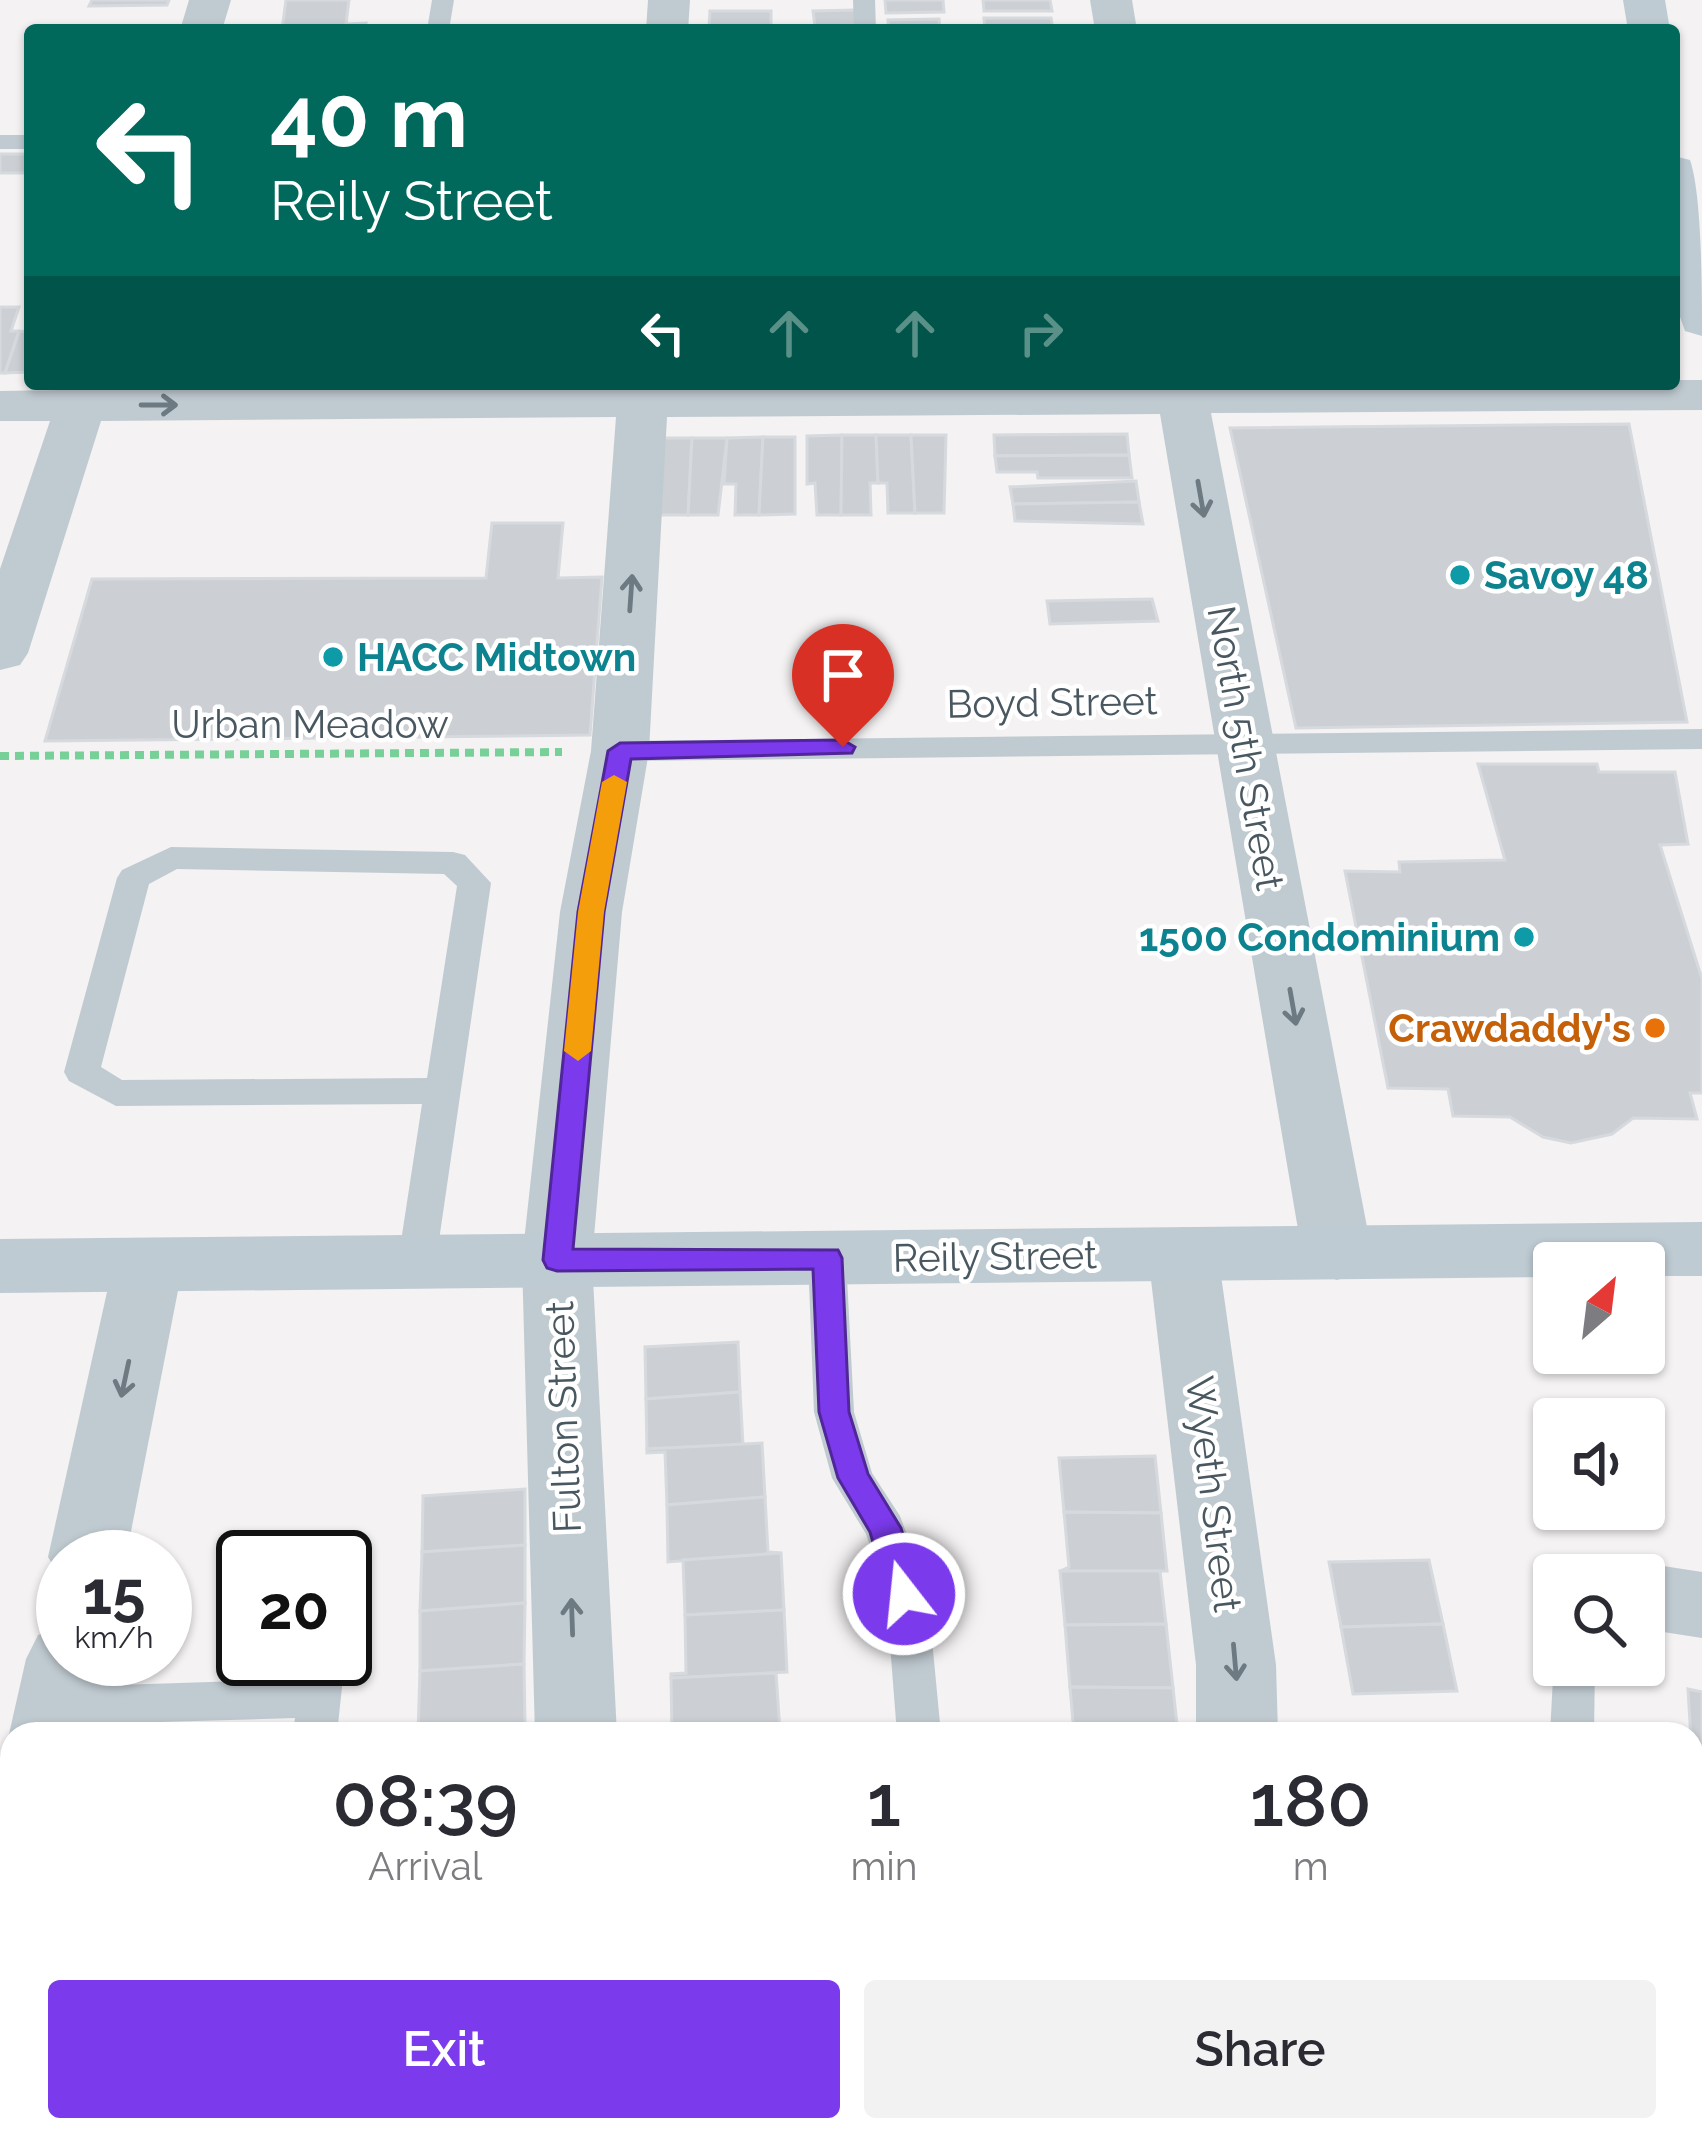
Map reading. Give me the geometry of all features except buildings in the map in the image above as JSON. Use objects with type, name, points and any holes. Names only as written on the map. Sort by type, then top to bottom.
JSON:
[{"type":"main road","points":[[1680,202],[1702,321]]},
{"type":"main road","name":"Reily Street","points":[[0,1266],[1702,1250]]},
{"type":"street","name":"North 5th Street","points":[[1182,391],[1337,1253]]},
{"type":"street","name":"Fulton Street","points":[[576,1722],[557,1260],[591,912],[620,751],[644,393]]},
{"type":"street","points":[[0,406],[83,395],[1702,394]]},
{"type":"street","points":[[0,653],[83,395]]},
{"type":"street","name":"Wyeth Street","points":[[1183,1254],[1236,1665],[1237,1722]]},
{"type":"street","points":[[93,1530],[148,1264]]},
{"type":"street","points":[[1665,1599],[1702,1605]]},
{"type":"lane","name":"Boyd Street","points":[[620,751],[1702,739]]},
{"type":"lane","points":[[417,1262],[473,883],[453,863],[171,858],[134,878],[82,1072],[116,1093],[442,1091]]},
{"type":"lane","points":[[827,1258],[834,1412],[853,1478],[885,1528],[899,1569],[919,1722]]},
{"type":"lane","points":[[1572,1722],[1573,1686]]},
{"type":"lane","points":[[57,1700],[319,1697]]},
{"type":"path","name":"Urban Meadow","points":[[0,756],[620,751]]},
{"type":"slow traffic","points":[[578,1051],[591,912],[614,782]]},
{"type":"place","name":"Savoy 48","points":[[1460,575]]},
{"type":"place","name":"HACC Midtown","points":[[333,657]]},
{"type":"place","name":"1500 Condominium","points":[[1524,937]]},
{"type":"place","name":"Crawdaddy's","points":[[1655,1028]]},
{"type":"route","points":[[843,747],[620,751],[591,912],[557,1260],[827,1258],[834,1412],[853,1478],[885,1528],[904,1594]]}]
